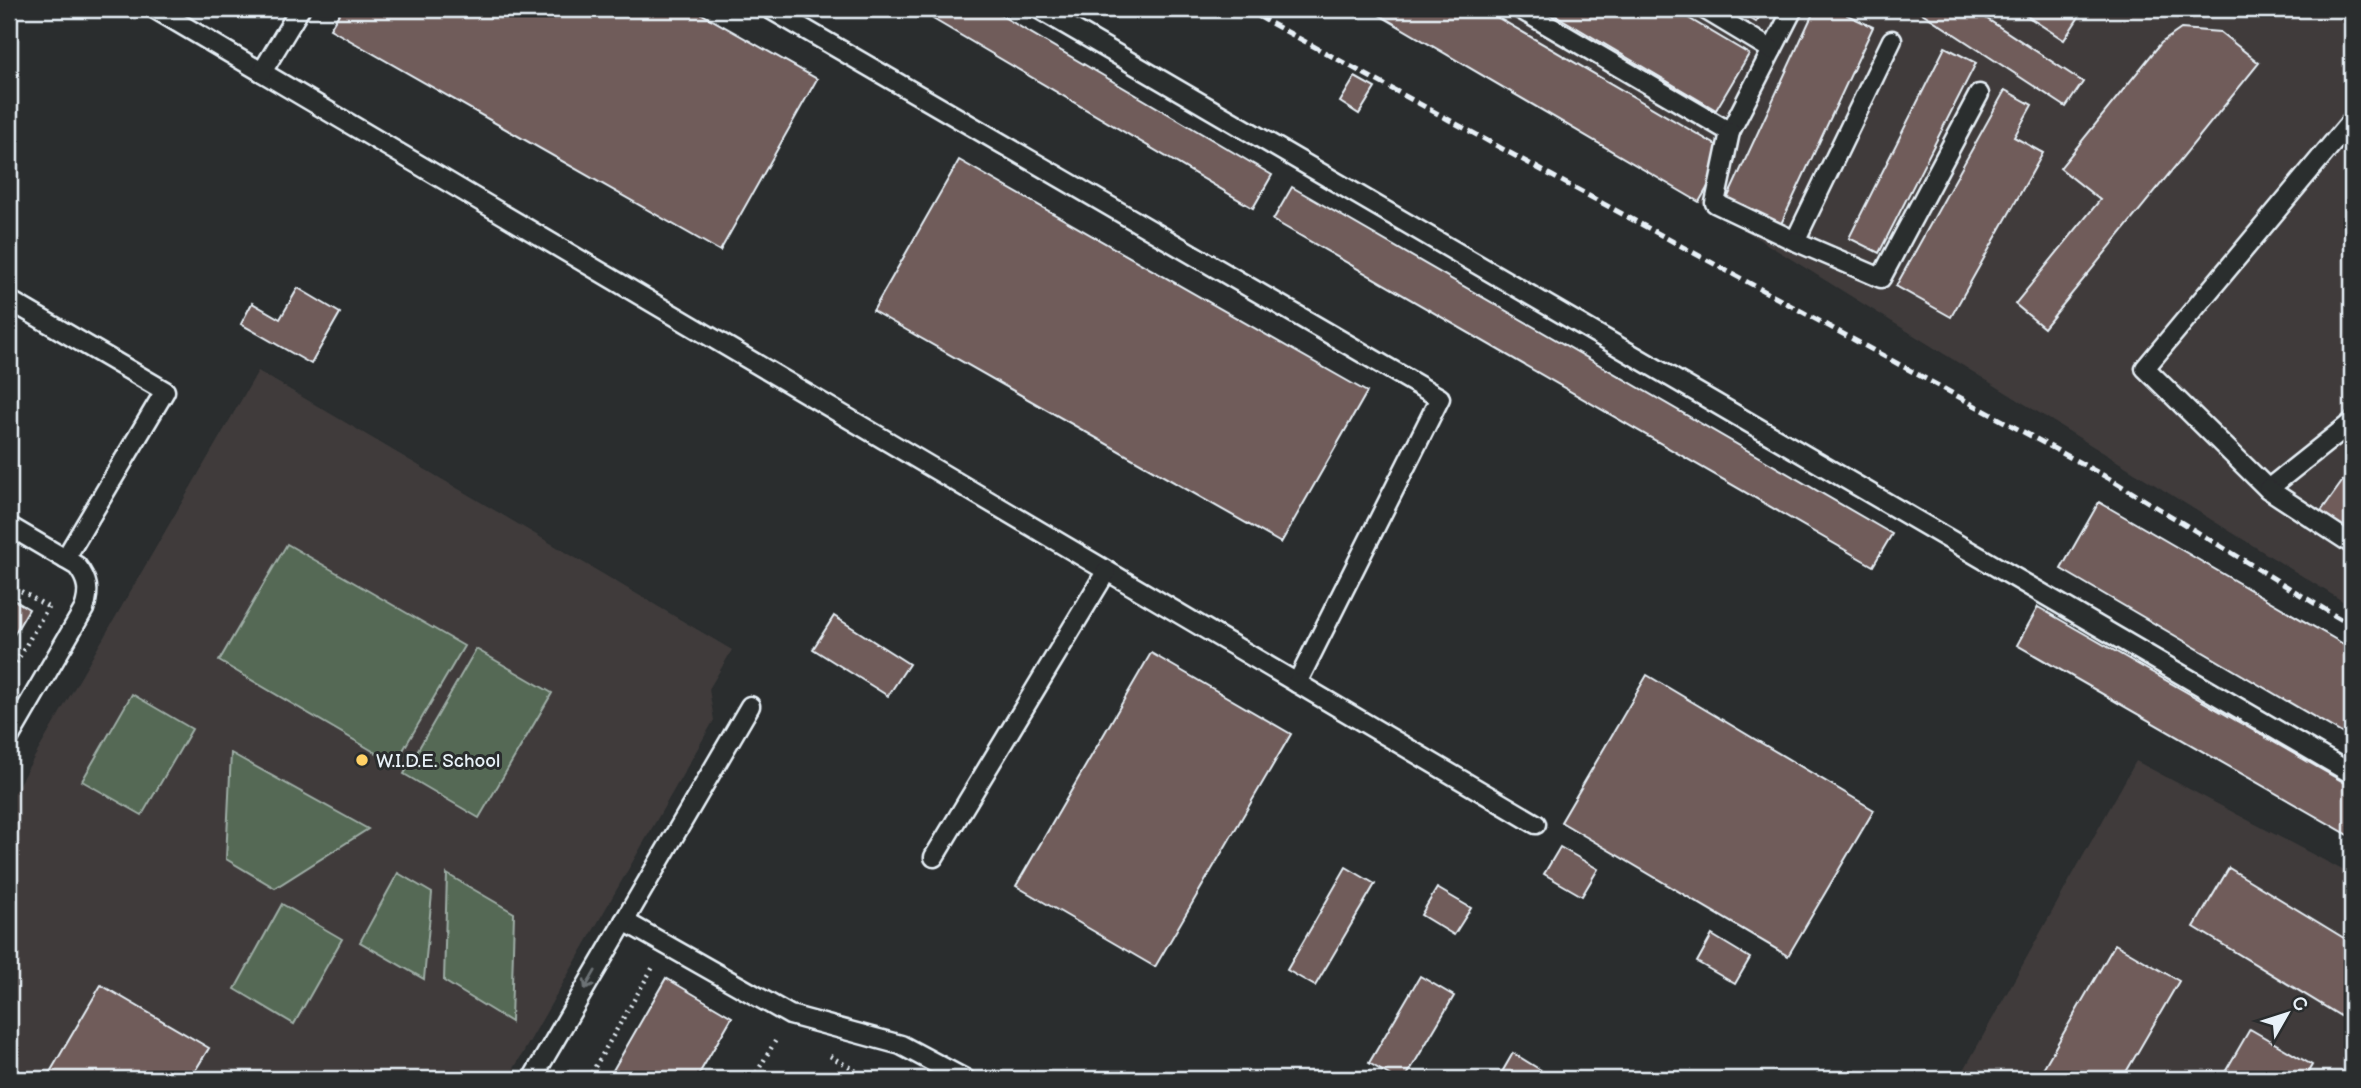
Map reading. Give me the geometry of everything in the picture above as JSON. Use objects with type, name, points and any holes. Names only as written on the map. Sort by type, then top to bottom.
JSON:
[{"type":"lane","points":[[155,9],[1536,824]]},
{"type":"lane","points":[[262,72],[300,9]]},
{"type":"lane","points":[[770,9],[1440,398],[1297,683]]},
{"type":"lane","points":[[1039,9],[2352,774]]},
{"type":"lane","points":[[1520,9],[1730,132]]},
{"type":"lane","points":[[1704,9],[1772,50]]},
{"type":"lane","points":[[1793,9],[1730,132],[1715,203],[1796,241],[1881,278],[1979,94]]},
{"type":"lane","points":[[1796,241],[1892,40]]},
{"type":"lane","points":[[2352,120],[2146,368],[2268,489],[2352,544]]},
{"type":"lane","points":[[9,300],[165,391],[65,559]]},
{"type":"lane","points":[[2268,489],[2352,424]]},
{"type":"lane","points":[[9,526],[77,566],[88,584],[88,596],[76,623],[9,738]]},
{"type":"lane","points":[[934,857],[1106,572]]},
{"type":"lane","points":[[532,1079],[750,706]]},
{"type":"lane","points":[[624,921],[790,1016],[901,1045],[965,1079]]},
{"type":"path","points":[[9,584],[76,623]]},
{"type":"path","points":[[9,676],[48,607]]},
{"type":"path","points":[[588,1079],[666,945]]},
{"type":"path","points":[[753,1079],[775,1042]]},
{"type":"shaded area","points":[[1369,9],[2352,9],[2352,607],[1699,202]]},
{"type":"shaded area","name":"W.I.D.E. School","points":[[258,371],[732,650],[709,689],[714,720],[508,1079],[9,1079],[9,801]]},
{"type":"shaded area","points":[[2136,761],[2352,875],[2352,1079],[1959,1079]]},
{"type":"green space","points":[[287,544],[464,646],[395,764],[219,661]]},
{"type":"green space","points":[[476,649],[552,693],[479,818],[404,774]]},
{"type":"green space","points":[[132,694],[192,729],[142,815],[82,781]]},
{"type":"green space","points":[[231,753],[368,829],[275,888],[226,859]]},
{"type":"green space","points":[[398,873],[432,893],[424,979],[360,942]]},
{"type":"green space","points":[[447,874],[514,913],[511,1022],[444,981]]},
{"type":"green space","points":[[282,904],[342,939],[294,1024],[235,989]]},
{"type":"building","points":[[342,9],[693,9],[817,79],[720,251],[330,29]]},
{"type":"building","points":[[939,9],[990,9],[1272,175],[1253,208],[933,19]]},
{"type":"building","points":[[1369,9],[1483,9],[1728,152],[1699,202]]},
{"type":"building","points":[[1545,9],[1673,9],[1749,54],[1716,110]]},
{"type":"building","points":[[1734,9],[1765,9],[1756,22]]},
{"type":"building","points":[[1815,9],[1849,9],[1847,15],[1873,27],[1781,224],[1727,199]]},
{"type":"building","points":[[1916,9],[1972,9],[2083,82],[2066,107]]},
{"type":"building","points":[[2016,9],[2084,9],[2064,40]]},
{"type":"building","points":[[2181,29],[2220,32],[2259,63],[2044,328],[2015,304],[2100,200],[2060,168],[2161,43]]},
{"type":"building","points":[[1945,47],[1976,63],[1879,253],[1849,238]]},
{"type":"building","points":[[1355,77],[1375,88],[1359,114],[1340,102]]},
{"type":"building","points":[[2005,90],[2032,105],[2014,137],[2043,153],[1951,317],[1896,286]]},
{"type":"building","points":[[959,160],[1367,392],[1281,543],[873,311]]},
{"type":"building","points":[[1292,187],[1892,534],[1873,566],[1273,220]]},
{"type":"building","points":[[298,288],[340,313],[311,364],[241,324],[252,303],[280,319]]},
{"type":"building","points":[[2352,468],[2352,535],[2319,514]]},
{"type":"building","points":[[2099,502],[2352,649],[2352,739],[2061,569]]},
{"type":"building","points":[[9,597],[29,609],[9,643]]},
{"type":"building","points":[[2038,607],[2352,787],[2352,837],[2017,645]]},
{"type":"building","points":[[834,616],[909,664],[888,696],[813,649]]},
{"type":"building","points":[[1151,653],[1291,734],[1155,967],[1016,886]]},
{"type":"building","points":[[1647,675],[1874,810],[1788,956],[1561,822]]},
{"type":"building","points":[[1560,847],[1598,869],[1582,896],[1544,874]]},
{"type":"building","points":[[1346,867],[1375,884],[1315,986],[1287,970]]},
{"type":"building","points":[[2229,868],[2352,943],[2352,1023],[2194,927]]},
{"type":"building","points":[[1437,888],[1471,908],[1454,935],[1421,915]]},
{"type":"building","points":[[1712,935],[1750,958],[1735,984],[1697,962]]},
{"type":"building","points":[[2115,944],[2179,981],[2122,1079],[2037,1079]]},
{"type":"building","points":[[1420,976],[1454,996],[1405,1079],[1396,1079],[1369,1063]]},
{"type":"building","points":[[666,978],[732,1017],[696,1079],[608,1079]]},
{"type":"building","points":[[101,985],[209,1048],[190,1079],[46,1079]]},
{"type":"building","points":[[2250,1029],[2312,1065],[2304,1079],[2221,1079]]},
{"type":"building","points":[[1513,1053],[1544,1072],[1540,1079],[1498,1079]]},
{"type":"railway","points":[[1245,9],[2110,479],[2352,626]]},
{"type":"place","name":"W.I.D.E. School","points":[[362,760]]}]
